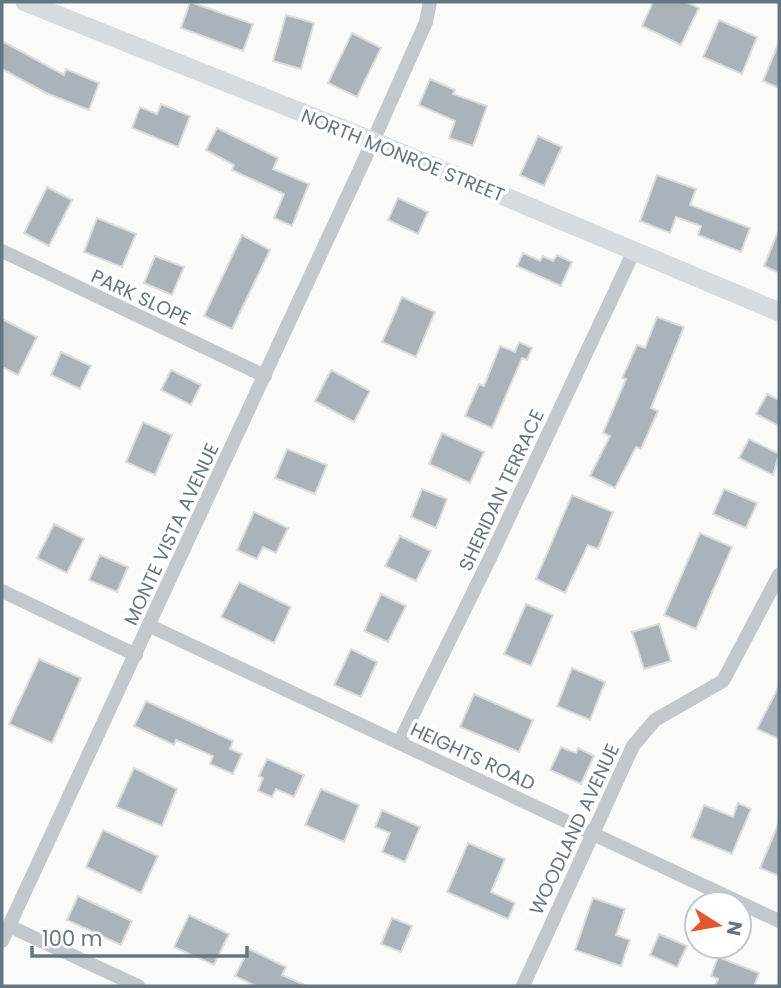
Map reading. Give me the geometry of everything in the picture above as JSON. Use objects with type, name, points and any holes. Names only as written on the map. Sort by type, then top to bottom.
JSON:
[{"type":"main road","name":"NORTH MONROE STREET","points":[[25,2],[373,141],[779,312]]},
{"type":"street","name":"MONTE VISTA AVENUE","points":[[2,941],[373,141],[426,22],[430,2]]},
{"type":"street","name":"PARK SLOPE","points":[[2,251],[265,376]]},
{"type":"street","name":"SHERIDAN TERRACE","points":[[399,743],[489,560],[634,251]]},
{"type":"street","name":"WOODLAND AVENUE","points":[[523,986],[632,746],[644,730],[670,709],[711,691],[723,681],[779,576]]},
{"type":"street","points":[[2,591],[136,655]]},
{"type":"street","name":"HEIGHTS ROAD","points":[[150,626],[779,921]]},
{"type":"street","points":[[9,926],[138,986]]},
{"type":"building","points":[[190,2],[253,24],[243,51],[181,28]]},
{"type":"building","points":[[653,2],[686,2],[699,8],[681,45],[642,26]]},
{"type":"building","points":[[286,15],[314,23],[301,69],[273,61]]},
{"type":"building","points":[[719,20],[757,37],[742,74],[703,57]]},
{"type":"building","points":[[352,33],[381,48],[357,97],[328,83]]},
{"type":"building","points":[[2,41],[64,75],[66,69],[99,83],[89,110],[46,93],[2,69]]},
{"type":"building","points":[[779,42],[779,88],[763,81]]},
{"type":"building","points":[[430,79],[455,90],[453,94],[487,106],[473,146],[449,138],[455,121],[419,105]]},
{"type":"building","points":[[161,104],[190,116],[178,147],[132,128],[140,107],[157,114]]},
{"type":"building","points":[[217,128],[278,158],[273,169],[309,184],[292,226],[274,218],[284,194],[232,170],[234,165],[206,150]]},
{"type":"building","points":[[538,136],[562,147],[544,186],[520,175]]},
{"type":"building","points":[[657,175],[696,189],[690,205],[750,228],[741,252],[698,235],[701,226],[676,217],[670,233],[640,221]]},
{"type":"building","points":[[47,187],[72,200],[49,246],[24,233]]},
{"type":"building","points":[[398,198],[428,212],[418,234],[388,220]]},
{"type":"building","points":[[97,218],[136,234],[122,267],[84,252]]},
{"type":"building","points":[[779,229],[779,273],[764,266]]},
{"type":"building","points":[[242,235],[270,250],[232,329],[204,316]]},
{"type":"building","points":[[523,253],[540,261],[543,256],[553,261],[557,255],[572,262],[561,286],[517,266]]},
{"type":"building","points":[[155,256],[184,267],[172,295],[144,283]]},
{"type":"building","points":[[402,297],[435,312],[416,357],[382,342]]},
{"type":"building","points":[[657,317],[684,327],[651,408],[658,411],[641,449],[636,447],[615,488],[590,476],[610,436],[603,433],[626,379],[622,378],[637,345],[645,348]]},
{"type":"building","points":[[2,319],[37,337],[18,375],[2,367]]},
{"type":"building","points":[[519,342],[532,348],[527,360],[522,358],[492,428],[465,416],[479,384],[484,386],[500,346],[515,352]]},
{"type":"building","points":[[61,352],[91,366],[80,389],[51,375]]},
{"type":"building","points":[[171,370],[201,385],[191,405],[161,390]]},
{"type":"building","points":[[331,370],[370,391],[354,422],[315,401]]},
{"type":"building","points":[[767,394],[779,400],[779,426],[756,414]]},
{"type":"building","points":[[143,422],[172,435],[155,475],[126,462]]},
{"type":"building","points":[[442,433],[484,452],[470,483],[429,464]]},
{"type":"building","points":[[749,439],[779,454],[773,475],[739,458]]},
{"type":"building","points":[[287,449],[327,465],[315,494],[275,478]]},
{"type":"building","points":[[422,489],[447,499],[436,528],[411,517]]},
{"type":"building","points":[[724,489],[757,503],[746,528],[713,514]]},
{"type":"building","points":[[572,495],[613,512],[598,549],[588,545],[565,593],[536,579]]},
{"type":"building","points":[[254,512],[288,528],[276,553],[263,547],[257,559],[237,550]]},
{"type":"building","points":[[54,524],[84,539],[67,573],[37,558]]},
{"type":"building","points":[[700,533],[732,547],[696,629],[664,615]]},
{"type":"building","points":[[400,536],[431,551],[416,581],[385,566]]},
{"type":"building","points":[[100,555],[128,567],[117,592],[89,580]]},
{"type":"building","points":[[239,582],[291,607],[274,643],[221,617]]},
{"type":"building","points":[[381,594],[406,606],[388,642],[364,631]]},
{"type":"building","points":[[526,604],[553,615],[531,666],[504,654]]},
{"type":"building","points":[[659,624],[671,661],[644,669],[632,632]]},
{"type":"building","points":[[351,649],[377,662],[361,697],[334,685]]},
{"type":"building","points":[[39,659],[81,678],[52,743],[9,724]]},
{"type":"building","points":[[572,668],[605,682],[590,720],[557,706]]},
{"type":"building","points":[[779,686],[779,739],[757,729]]},
{"type":"building","points":[[474,694],[533,720],[519,752],[460,727]]},
{"type":"building","points":[[146,701],[233,741],[230,749],[242,754],[233,774],[210,764],[213,756],[176,740],[174,745],[134,726]]},
{"type":"building","points":[[561,747],[576,753],[578,748],[594,756],[581,784],[550,770]]},
{"type":"building","points":[[267,759],[304,775],[294,797],[276,789],[272,797],[258,791],[263,778],[259,776]]},
{"type":"building","points":[[134,768],[177,789],[162,826],[116,807]]},
{"type":"building","points":[[321,789],[359,805],[344,842],[305,825]]},
{"type":"building","points":[[738,803],[751,809],[732,854],[691,837],[704,805],[733,817]]},
{"type":"building","points":[[382,810],[420,827],[405,862],[382,852],[390,833],[375,827]]},
{"type":"building","points":[[779,822],[779,876],[760,868]]},
{"type":"building","points":[[103,830],[158,856],[141,893],[86,867]]},
{"type":"building","points":[[468,843],[505,859],[491,892],[515,903],[508,919],[447,892]]},
{"type":"building","points":[[78,896],[132,921],[121,945],[67,920]]},
{"type":"building","points":[[593,898],[625,909],[616,935],[630,940],[621,966],[575,950]]},
{"type":"building","points":[[189,915],[229,934],[214,965],[174,947]]},
{"type":"building","points":[[392,918],[412,926],[401,952],[381,944]]},
{"type":"building","points":[[659,934],[683,944],[683,954],[677,967],[650,955]]},
{"type":"building","points":[[249,949],[286,967],[282,975],[307,986],[256,986],[235,976]]},
{"type":"building","points":[[717,960],[726,960],[759,973],[754,986],[715,986],[718,979],[711,976]]}]
